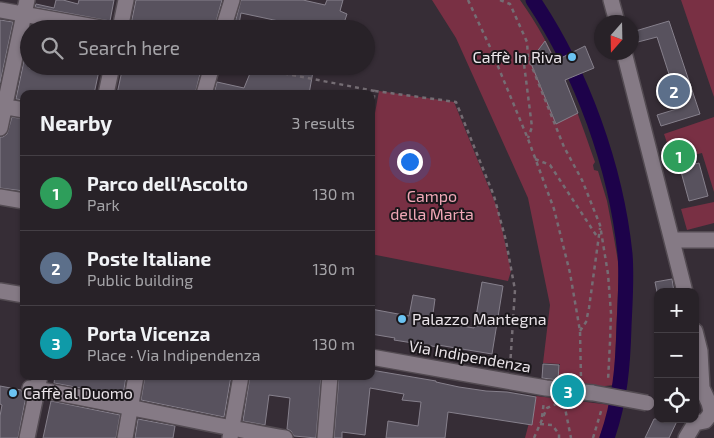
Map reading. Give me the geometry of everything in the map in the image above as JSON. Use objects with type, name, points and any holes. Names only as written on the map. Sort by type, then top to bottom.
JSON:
[{"type":"street","points":[[122,20],[126,0]]},
{"type":"street","points":[[226,20],[232,0]]},
{"type":"street","points":[[611,0],[615,15]]},
{"type":"street","points":[[0,10],[26,7],[73,20]]},
{"type":"street","points":[[23,20],[26,7]]},
{"type":"street","points":[[0,128],[2,106],[20,32]]},
{"type":"street","points":[[626,60],[684,288]]},
{"type":"street","points":[[107,90],[110,75]]},
{"type":"street","points":[[205,90],[209,75]]},
{"type":"street","points":[[2,106],[20,109]]},
{"type":"street","points":[[0,197],[20,200]]},
{"type":"street","points":[[672,240],[714,240]]},
{"type":"street","points":[[0,291],[20,294]]},
{"type":"street","points":[[696,333],[700,351],[702,388],[712,411],[706,421],[699,421]]},
{"type":"street","name":"Via Indipendenza","points":[[375,358],[546,388],[592,393],[652,404]]},
{"type":"street","points":[[125,438],[135,380]]},
{"type":"street","points":[[231,433],[240,380]]},
{"type":"street","points":[[325,438],[330,380]]},
{"type":"street","points":[[26,438],[35,384],[231,433],[286,438]]},
{"type":"street","points":[[686,438],[691,423]]},
{"type":"path","points":[[468,0],[490,47],[528,139],[554,210],[570,273],[592,393],[593,438]]},
{"type":"path","points":[[500,0],[510,4]]},
{"type":"path","points":[[508,0],[528,42],[528,58],[564,147],[582,180],[600,225],[608,274],[610,313],[609,375],[607,384]]},
{"type":"path","points":[[528,58],[524,64],[532,127],[528,139]]},
{"type":"path","points":[[293,75],[371,90]]},
{"type":"path","points":[[375,96],[376,91],[456,102],[494,196],[515,290],[508,381]]},
{"type":"path","points":[[535,159],[550,165],[598,240]]},
{"type":"path","points":[[580,331],[588,315],[600,225]]},
{"type":"path","points":[[541,423],[546,388]]},
{"type":"path","points":[[534,438],[547,408],[556,404],[565,408],[571,438]]},
{"type":"path","points":[[541,423],[552,425],[559,434],[559,438]]},
{"type":"green space","points":[[432,0],[520,0],[544,38],[564,78],[595,162],[593,165],[594,170],[598,171],[607,201],[619,267],[614,385],[597,387],[558,382],[560,364],[543,363],[550,305],[528,198],[456,38]]},
{"type":"green space","points":[[681,0],[714,0],[714,97]]},
{"type":"green space","name":"Campo della Marta","points":[[379,91],[454,102],[498,210],[511,271],[508,281],[375,255],[375,113]]},
{"type":"green space","points":[[714,117],[714,192],[702,153],[673,160],[664,134]]},
{"type":"green space","points":[[714,202],[714,223],[687,230],[681,209]]},
{"type":"green space","points":[[536,396],[611,405],[599,438],[525,438]]},
{"type":"building","points":[[56,0],[78,4],[79,0],[114,0],[110,20],[35,7],[36,4],[54,8]]},
{"type":"building","points":[[136,0],[222,0],[216,20],[132,20]]},
{"type":"building","points":[[241,0],[303,0],[325,5],[327,0],[343,0],[340,11],[347,14],[345,20],[274,20],[241,13],[240,20],[236,20]]},
{"type":"building","points":[[0,20],[13,22],[0,83]]},
{"type":"building","points":[[669,21],[700,114],[661,126],[657,115],[680,108],[657,37],[639,42],[639,30]]},
{"type":"building","points":[[545,41],[555,61],[585,46],[594,68],[565,80],[578,113],[556,124],[530,61]]},
{"type":"building","points":[[21,75],[98,75],[95,90],[20,90],[20,100],[16,99]]},
{"type":"building","points":[[121,75],[200,75],[196,90],[118,90]]},
{"type":"building","points":[[249,75],[312,75],[310,90],[215,90],[217,82],[244,88]]},
{"type":"building","points":[[12,117],[20,118],[20,190],[0,188],[0,137],[7,134]]},
{"type":"building","points":[[699,163],[708,196],[689,201],[680,168]]},
{"type":"building","points":[[672,279],[673,288],[656,288],[655,282]]},
{"type":"building","name":"Palazzo Mantegna","points":[[482,282],[503,286],[492,354],[394,340],[395,338],[375,335],[375,310],[409,316],[413,295],[435,299],[432,321],[474,328]]},
{"type":"building","points":[[543,364],[559,365],[558,380],[542,378]]},
{"type":"building","points":[[375,371],[436,381],[459,387],[536,397],[532,425],[448,412],[445,438],[386,438],[388,421],[418,426],[421,402],[402,400],[404,394],[370,388],[365,435],[342,432],[342,438],[334,438],[339,380],[375,380]]},
{"type":"building","points":[[54,380],[125,380],[123,396],[54,383]]},
{"type":"building","points":[[144,380],[230,380],[224,417],[141,400]]},
{"type":"building","points":[[249,380],[321,380],[316,438],[294,436],[287,429],[290,398],[269,395],[265,425],[243,421]]},
{"type":"building","points":[[0,386],[21,390],[26,396],[18,438],[0,438],[2,405],[0,404]]},
{"type":"building","points":[[51,401],[120,415],[116,438],[43,438]]},
{"type":"building","points":[[138,419],[175,426],[173,438],[135,438]]},
{"type":"building","points":[[654,419],[654,423],[676,423],[669,438],[645,438]]},
{"type":"waterway","points":[[533,0],[567,58],[594,122],[614,188],[620,221],[626,272],[623,355],[618,397],[607,438]]},
{"type":"place","name":"Caffè In Riva","points":[[572,57]]},
{"type":"place","name":"Poste Italiane","points":[[674,91]]},
{"type":"place","name":"Parco dell'Ascolto","points":[[679,156]]},
{"type":"place","name":"Palazzo Mantegna","points":[[402,319]]},
{"type":"place","name":"Porta Vicenza","points":[[568,391]]},
{"type":"place","name":"Caffè al Duomo","points":[[13,393]]}]
